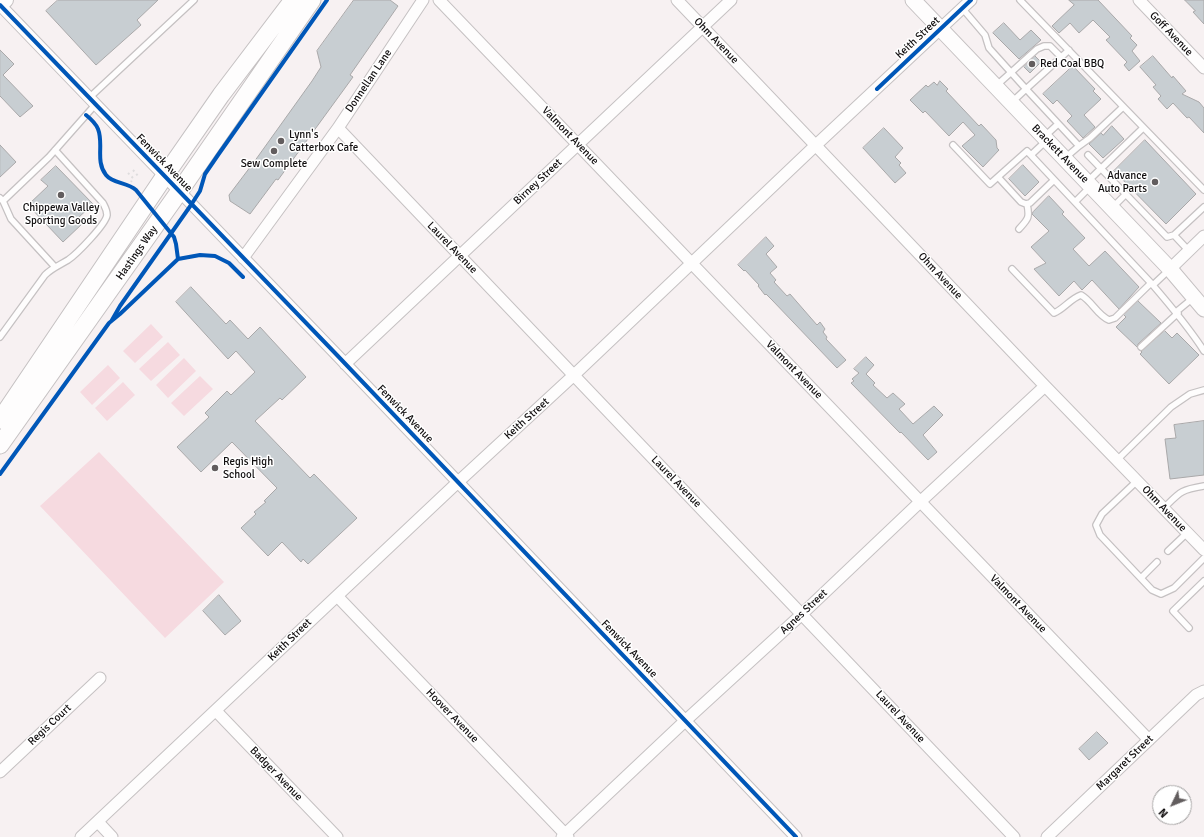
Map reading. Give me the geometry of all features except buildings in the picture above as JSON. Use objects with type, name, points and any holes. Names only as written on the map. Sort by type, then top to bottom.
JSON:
[{"type":"main road","name":"Hastings Way","points":[[0,420],[221,95],[292,0]]},
{"type":"main road","name":"Hastings Way","points":[[0,445],[180,192],[312,0]]},
{"type":"main road","name":"Brackett Avenue","points":[[913,0],[1170,269],[1204,309]]},
{"type":"street","points":[[0,6],[6,0]]},
{"type":"street","name":"Donnellan Lane","points":[[243,258],[338,128],[423,0]]},
{"type":"street","name":"Valmont Avenue","points":[[439,0],[1149,740]]},
{"type":"street","name":"Ohm Avenue","points":[[677,0],[1045,386],[1204,550]]},
{"type":"street","name":"Birney Street","points":[[345,364],[731,0]]},
{"type":"street","name":"Keith Street","points":[[81,837],[971,0]]},
{"type":"street","name":"Goff Avenue","points":[[1139,0],[1204,68]]},
{"type":"street","name":"Fenwick Avenue","points":[[0,6],[345,364],[796,837]]},
{"type":"street","name":"Laurel Avenue","points":[[338,128],[1014,837]]},
{"type":"street","points":[[1170,269],[1204,236]]},
{"type":"street","name":"Agnes Street","points":[[565,836],[1045,386]]},
{"type":"street","name":"Hoover Avenue","points":[[336,596],[565,836]]},
{"type":"street","name":"Regis Court","points":[[0,772],[100,678]]},
{"type":"street","name":"Margaret Street","points":[[1047,837],[1196,695],[1204,691]]},
{"type":"street","name":"Badger Avenue","points":[[216,711],[337,837]]},
{"type":"street","points":[[98,822],[112,837]]},
{"type":"lane","points":[[55,267],[11,218],[2,199],[55,150],[92,102],[194,0]]},
{"type":"lane","points":[[1020,0],[1204,190]]},
{"type":"lane","points":[[962,8],[985,35],[989,48],[1011,74],[1079,146]]},
{"type":"lane","points":[[996,86],[1011,74],[1037,48],[1050,46],[1062,57]]},
{"type":"lane","points":[[1011,103],[1069,50]]},
{"type":"lane","points":[[1065,159],[1123,107]]},
{"type":"lane","points":[[1031,155],[1058,124]]},
{"type":"lane","points":[[1074,202],[1101,168],[1143,128]]},
{"type":"lane","points":[[953,145],[990,184],[1027,151],[1152,284],[1192,332],[1204,351]]},
{"type":"lane","points":[[0,337],[45,275],[55,267],[69,260],[79,251],[103,223],[107,216],[107,209],[103,203],[55,150]]},
{"type":"lane","points":[[1088,155],[1167,237],[1174,235],[1204,206]]},
{"type":"lane","points":[[998,177],[1020,202],[1027,204],[1030,203],[1054,180]]},
{"type":"lane","points":[[1112,208],[1126,194]]},
{"type":"lane","points":[[1019,229],[1028,219],[1029,212],[1027,204]]},
{"type":"lane","points":[[1174,235],[1189,251]]},
{"type":"lane","points":[[1012,269],[1054,313],[1060,311],[1072,298],[1080,295],[1086,298],[1104,318],[1110,320],[1115,318],[1170,269]]},
{"type":"lane","points":[[1141,348],[1194,297]]},
{"type":"lane","points":[[1117,460],[1171,407],[1190,394],[1204,390]]},
{"type":"lane","points":[[1137,481],[1102,514],[1096,525],[1100,535],[1152,590],[1161,594],[1174,588],[1204,558]]},
{"type":"lane","points":[[1164,508],[1181,491],[1204,486]]},
{"type":"lane","points":[[1168,551],[1187,533]]},
{"type":"lane","points":[[1141,578],[1157,562]]},
{"type":"lane","points":[[1189,628],[1173,612],[1204,581]]},
{"type":"path","points":[[133,170],[139,177]]},
{"type":"path","points":[[126,184],[132,184],[133,178],[128,173]]},
{"type":"path","points":[[169,231],[175,239]]},
{"type":"path","points":[[109,323],[124,310]]},
{"type":"shaded area","points":[[151,324],[163,337],[135,363],[123,351]]},
{"type":"shaded area","points":[[168,342],[180,355],[151,381],[139,369]]},
{"type":"shaded area","points":[[184,358],[196,371],[168,398],[156,385]]},
{"type":"shaded area","points":[[108,365],[120,378],[92,405],[80,392]]},
{"type":"shaded area","points":[[200,376],[213,389],[184,416],[171,403]]},
{"type":"shaded area","points":[[123,382],[135,395],[107,421],[95,408]]},
{"type":"shaded area","points":[[99,452],[224,582],[165,638],[40,506]]},
{"type":"cycle path","points":[[112,320],[120,306],[200,191],[205,174],[327,0]]},
{"type":"cycle path","points":[[877,89],[971,0]]},
{"type":"cycle path","points":[[0,5],[335,353],[796,837]]},
{"type":"cycle path","points":[[86,115],[98,129],[100,135],[101,164],[106,175],[112,180],[132,187],[136,190],[174,237],[178,259]]},
{"type":"cycle path","points":[[0,474],[109,323],[178,259],[200,255],[215,256],[229,263],[243,277]]},
{"type":"place","name":"Red Coal BBQ","points":[[1032,64]]},
{"type":"place","name":"Lynn's Catterbox Cafe","points":[[281,141]]},
{"type":"place","name":"Sew Complete","points":[[274,151]]},
{"type":"place","name":"Advance Auto Parts","points":[[1155,182]]},
{"type":"place","name":"Chippewa Valley Sporting Goods","points":[[61,195]]},
{"type":"place","name":"Regis High School","points":[[215,468]]}]
